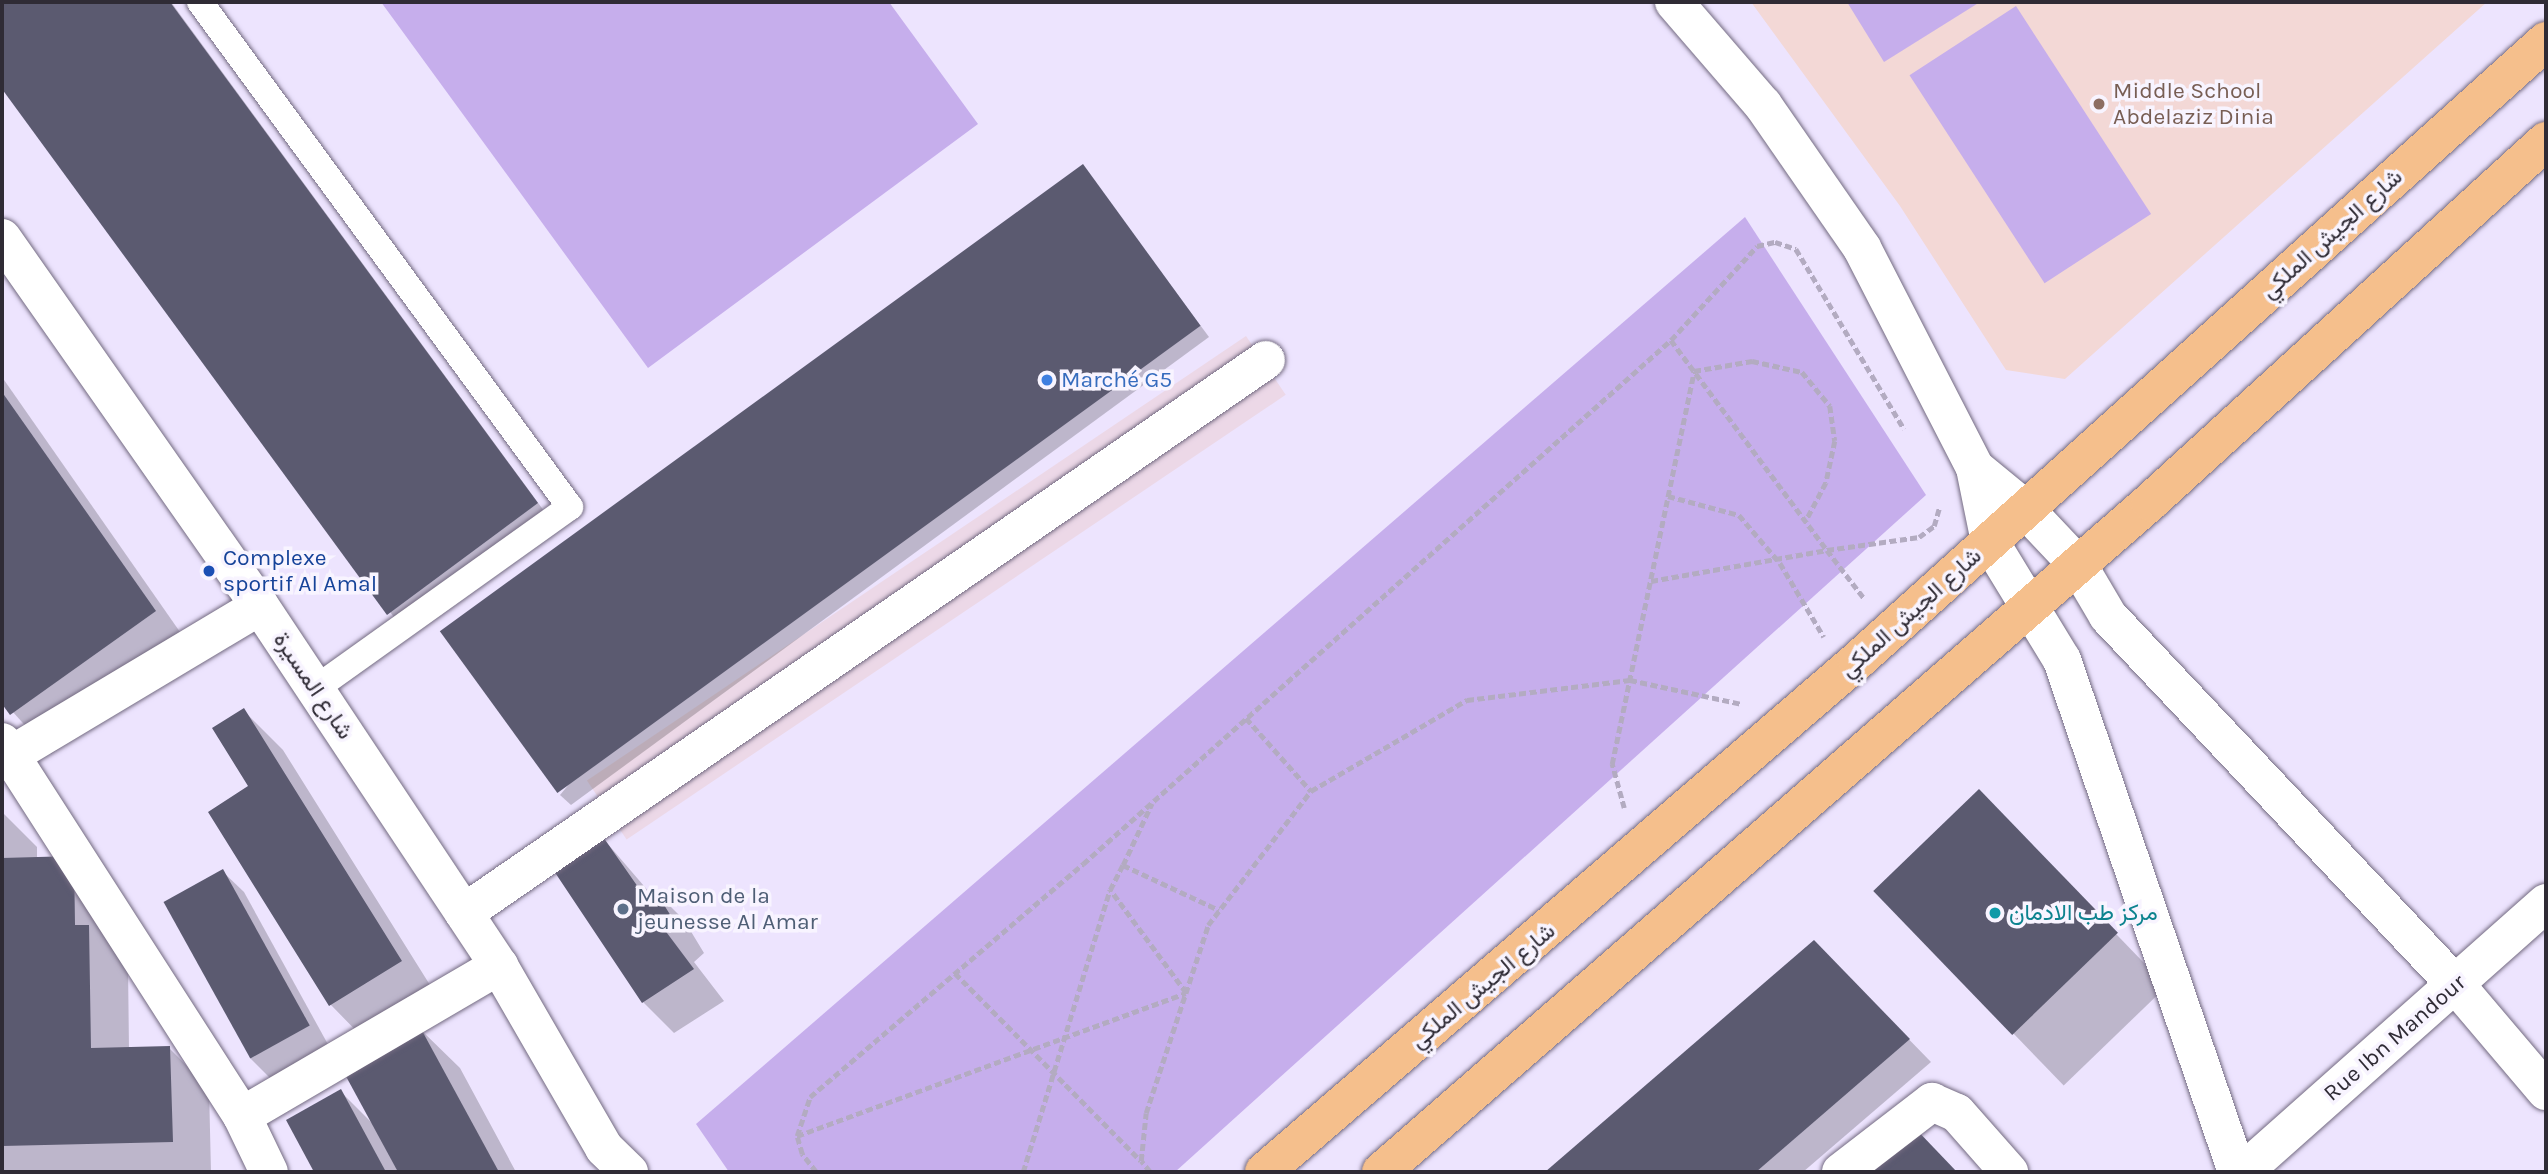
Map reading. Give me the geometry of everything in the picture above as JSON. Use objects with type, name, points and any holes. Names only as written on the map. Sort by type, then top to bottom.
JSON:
[{"type":"main road","name":"شارع الجيش الملكي","points":[[1264,1172],[1641,852],[2546,41]]},
{"type":"main road","points":[[1381,1172],[2078,565],[2546,141]]},
{"type":"street","points":[[1674,2],[1763,105],[1862,248],[1975,468],[1990,542],[2031,604],[2063,660],[2237,1172]]},
{"type":"street","name":"شارع المسيرة","points":[[2,238],[260,606],[464,913],[499,966],[614,1164]]},
{"type":"street","points":[[464,913],[1266,360]]},
{"type":"street","points":[[1975,468],[2025,509],[2078,565],[2108,616],[2456,985],[2546,1091]]},
{"type":"street","points":[[260,606],[5,751],[242,1115],[269,1172]]},
{"type":"street","name":"Rue Ibn Mandour","points":[[2243,1172],[2546,903]]},
{"type":"street","points":[[242,1115],[499,966]]},
{"type":"street","points":[[1841,1172],[1932,1102],[1956,1113],[2009,1172]]},
{"type":"lane","points":[[200,2],[570,507],[315,689]]},
{"type":"path","points":[[816,1172],[802,1154],[797,1136],[810,1097],[1153,801],[1671,340],[1757,246],[1786,244],[1796,249],[1908,436]]},
{"type":"path","points":[[1671,340],[1864,599]]},
{"type":"path","points":[[1694,371],[1752,361],[1802,372],[1830,406],[1835,441],[1828,473],[1806,521]]},
{"type":"path","points":[[1612,764],[1694,371]]},
{"type":"path","points":[[1651,581],[1776,557],[1919,537],[1934,526],[1938,495]]},
{"type":"path","points":[[1668,496],[1739,515],[1776,557],[1824,637]]},
{"type":"path","points":[[1141,1161],[1146,1113],[1208,925],[1311,791],[1467,700],[1630,680],[1750,706]]},
{"type":"path","points":[[1246,718],[1311,791]]},
{"type":"path","points":[[1023,1172],[1110,890],[1153,801]]},
{"type":"path","points":[[1123,865],[1219,909]]},
{"type":"path","points":[[1110,890],[1186,993]]},
{"type":"path","points":[[955,973],[1150,1172]]},
{"type":"path","points":[[797,1136],[1186,993]]},
{"type":"shaded area","points":[[381,2],[889,2],[978,124],[648,368]]},
{"type":"shaded area","name":"Middle School Abdelaziz Dinia","points":[[1751,2],[2487,2],[2065,379],[2006,370],[1900,206]]},
{"type":"shaded area","points":[[1847,2],[1980,2],[1884,62]]},
{"type":"shaded area","points":[[2016,6],[2151,214],[2045,283],[1909,75]]},
{"type":"shaded area","points":[[1745,217],[1926,495],[1175,1172],[729,1172],[696,1124]]},
{"type":"shaded area","points":[[1246,336],[1286,395],[627,839],[587,781]]},
{"type":"building","points":[[2,2],[170,2],[538,503],[387,615],[2,89]]},
{"type":"building","points":[[1083,164],[1201,326],[557,793],[440,631]]},
{"type":"building","points":[[2,392],[156,611],[10,715],[2,704]]},
{"type":"building","points":[[244,708],[402,961],[329,1006],[208,812],[248,786],[212,728]]},
{"type":"building","name":"مركز طب الادمان","points":[[1979,789],[2118,933],[2012,1035],[1873,891]]},
{"type":"building","name":"Maison de la jeunesse Al Amar","points":[[601,834],[645,897],[653,887],[674,921],[664,929],[694,969],[642,1003],[554,871]]},
{"type":"building","points":[[74,856],[75,925],[89,925],[91,1048],[170,1046],[173,1142],[2,1146],[2,858]]},
{"type":"building","points":[[223,869],[310,1026],[250,1059],[164,902]]},
{"type":"building","points":[[1814,940],[1910,1039],[1756,1172],[1545,1172]]},
{"type":"building","points":[[420,1027],[499,1172],[398,1172],[342,1069]]},
{"type":"building","points":[[341,1089],[386,1172],[314,1172],[286,1120]]},
{"type":"building","points":[[1913,1126],[1957,1172],[1865,1172]]},
{"type":"place","name":"Middle School Abdelaziz Dinia","points":[[2099,104]]},
{"type":"place","name":"Marché G5","points":[[1047,380]]},
{"type":"place","name":"Complexe sportif Al Amal","points":[[209,571]]},
{"type":"place","name":"Maison de la jeunesse Al Amar","points":[[623,909]]},
{"type":"place","name":"مركز طب الادمان","points":[[1995,913]]}]
